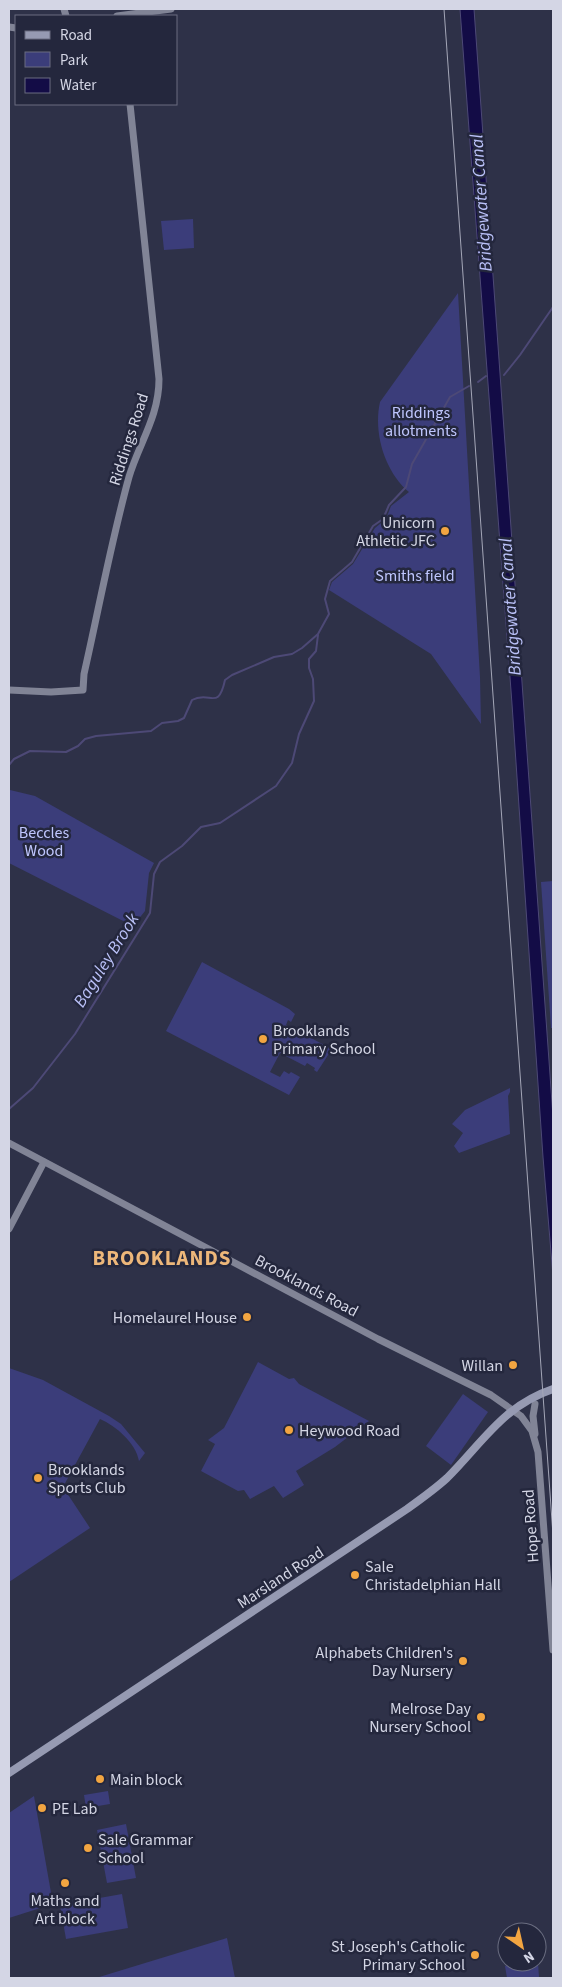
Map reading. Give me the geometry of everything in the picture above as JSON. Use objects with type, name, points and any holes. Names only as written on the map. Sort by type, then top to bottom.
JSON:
[{"type":"main road","name":"Marsland Road","points":[[9,1774],[418,1501],[448,1477],[496,1424],[513,1409],[539,1394],[553,1389]]},
{"type":"main road","points":[[535,1404],[539,1394]]},
{"type":"street","points":[[128,15],[171,9]]},
{"type":"street","name":"Riddings Road","points":[[9,690],[51,692],[83,690],[84,674],[125,493],[130,474],[152,420],[159,386],[130,105]]},
{"type":"street","name":"Brooklands Road","points":[[9,1143],[378,1339],[491,1395],[513,1409]]},
{"type":"street","points":[[9,1229],[44,1162]]},
{"type":"street","points":[[535,1404],[533,1416],[536,1439]]},
{"type":"street","name":"Hope Road","points":[[513,1409],[525,1420],[536,1439],[553,1650]]},
{"type":"green space","points":[[193,219],[194,248],[164,250],[161,221]]},
{"type":"green space","points":[[458,293],[480,677],[481,724],[431,654],[329,590],[332,582],[353,564],[375,528],[386,519],[391,506],[409,492],[393,474],[383,451],[378,426],[380,402]]},
{"type":"green space","name":"Beccles Wood","points":[[10,790],[35,796],[154,863],[149,873],[145,911],[133,926],[9,863]]},
{"type":"green space","points":[[553,881],[553,1028],[551,1028],[541,882]]},
{"type":"green space","name":"Brooklands Primary School","points":[[202,962],[289,1009],[295,1014],[291,1022],[288,1020],[286,1025],[332,1049],[317,1072],[314,1070],[315,1068],[307,1063],[305,1066],[280,1053],[270,1072],[280,1077],[284,1071],[289,1074],[291,1072],[300,1077],[289,1095],[166,1031]]},
{"type":"green space","points":[[510,1088],[508,1096],[510,1134],[459,1153],[454,1146],[463,1133],[452,1124],[465,1110]]},
{"type":"green space","name":"Heywood Road","points":[[258,1362],[289,1379],[294,1378],[299,1384],[369,1421],[335,1447],[296,1471],[304,1485],[283,1498],[274,1486],[250,1499],[244,1490],[238,1491],[201,1471],[215,1444],[208,1440],[224,1428]]},
{"type":"green space","name":"Brooklands Sports Club","points":[[9,1368],[43,1380],[109,1416],[121,1424],[145,1453],[139,1461],[130,1442],[112,1426],[100,1419],[63,1487],[90,1528],[9,1582]]},
{"type":"green space","points":[[463,1394],[488,1412],[451,1465],[426,1446]]},
{"type":"green space","points":[[108,1791],[110,1804],[86,1808],[84,1795]]},
{"type":"green space","points":[[34,1796],[53,1904],[9,1918],[9,1813]]},
{"type":"green space","points":[[126,1824],[136,1878],[107,1883],[97,1830]]},
{"type":"green space","points":[[122,1894],[128,1928],[66,1939],[60,1905]]},
{"type":"green space","points":[[227,1938],[235,1978],[96,1978]]},
{"type":"green space","points":[[506,1972],[539,1972],[539,1977],[507,1978]]},
{"type":"water","name":"Bridgewater Canal","points":[[460,9],[474,9],[553,1117],[553,1276],[543,1157],[512,704]]},
{"type":"waterway","points":[[504,375],[553,307]]},
{"type":"waterway","points":[[478,382],[486,376]]},
{"type":"waterway","points":[[9,765],[14,759],[30,751],[66,752],[78,746],[85,739],[96,736],[151,731],[162,723],[178,721],[184,718],[192,700],[204,697],[216,698],[222,690],[225,680],[232,675],[274,657],[292,654],[302,648],[318,634],[329,614],[325,599],[330,581],[352,562],[373,526],[383,519],[389,505],[406,487],[412,464],[450,397],[469,386]]},
{"type":"waterway","name":"Baguley Brook","points":[[9,1109],[33,1088],[75,1034],[150,913],[154,874],[160,862],[182,846],[201,827],[220,823],[276,786],[292,763],[299,734],[314,701],[313,679],[309,668],[309,659],[316,651],[318,635]]},
{"type":"tram line","points":[[444,9],[553,1535]]},
{"type":"place","name":"Unicorn Athletic JFC","points":[[445,531]]},
{"type":"place","name":"Brooklands Primary School","points":[[263,1039]]},
{"type":"place","name":"Homelaurel House","points":[[247,1317]]},
{"type":"place","name":"Willan","points":[[513,1365]]},
{"type":"place","name":"Heywood Road","points":[[289,1430]]},
{"type":"place","name":"Brooklands Sports Club","points":[[38,1478]]},
{"type":"place","name":"Sale Christadelphian Hall","points":[[355,1575]]},
{"type":"place","name":"Alphabets Children's Day Nursery","points":[[463,1661]]},
{"type":"place","name":"Melrose Day Nursery School","points":[[481,1717]]},
{"type":"place","name":"Main block","points":[[100,1779]]},
{"type":"place","name":"PE Lab","points":[[42,1808]]},
{"type":"place","name":"Sale Grammar School","points":[[88,1848]]},
{"type":"place","name":"Maths and Art block","points":[[65,1883]]},
{"type":"place","name":"St Joseph's Catholic Primary School","points":[[475,1955]]},
{"type":"district","name":"BROOKLANDS","points":[[162,1258]]},
{"type":"park label","name":"Riddings allotments","points":[[421,421]]},
{"type":"park label","name":"Smiths field","points":[[415,575]]}]
